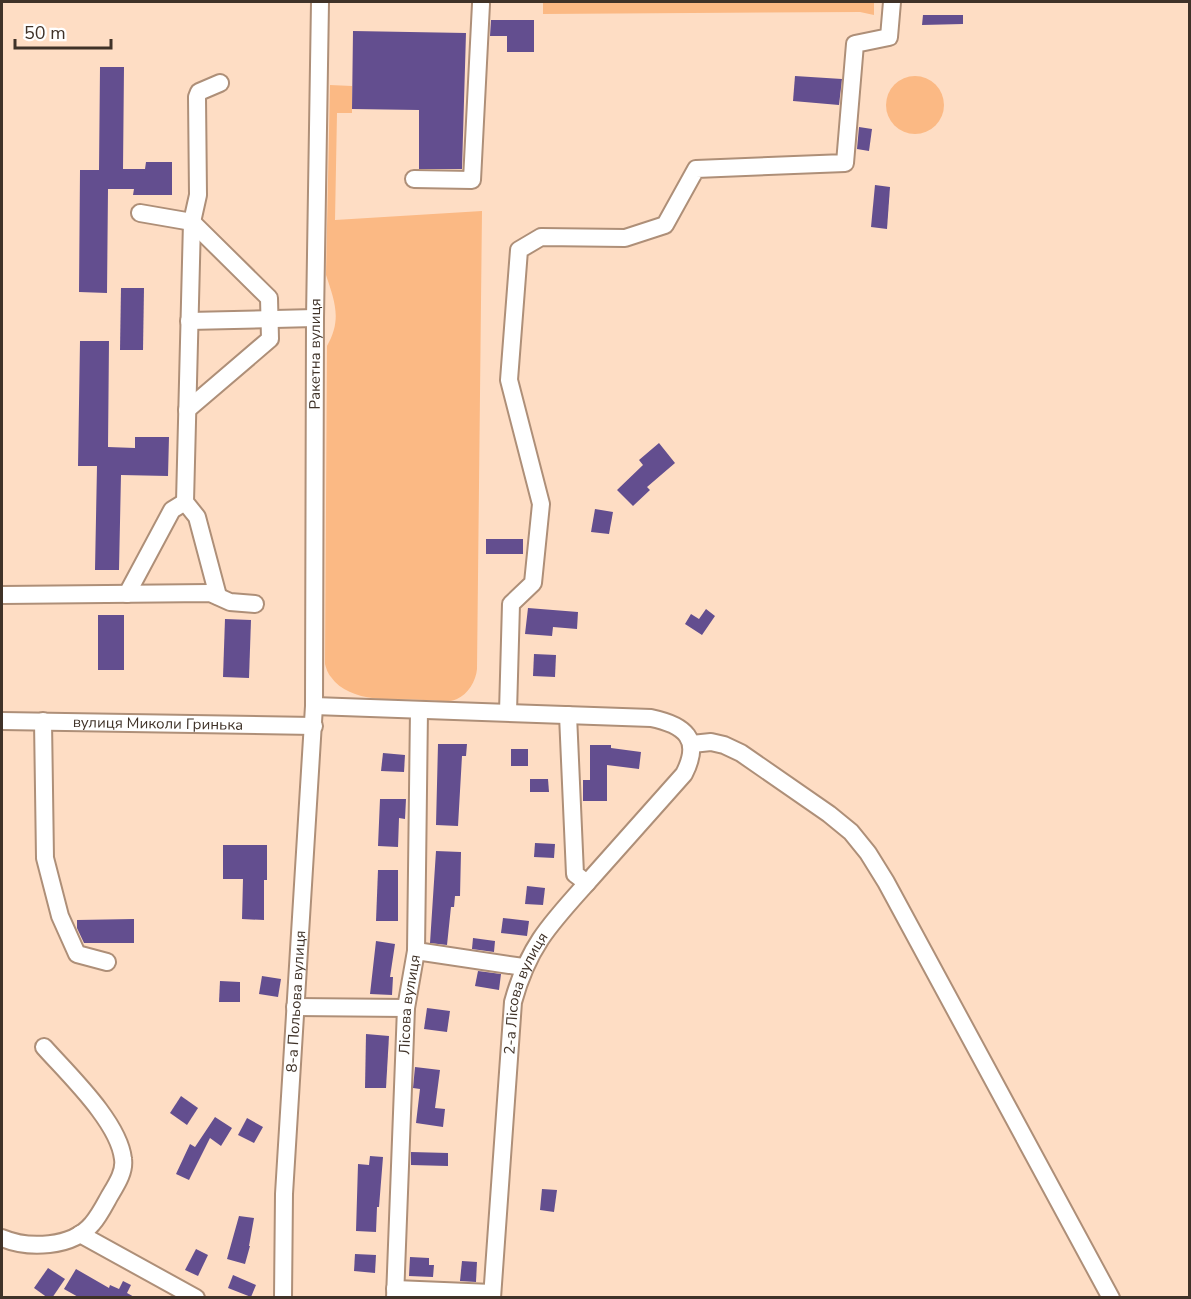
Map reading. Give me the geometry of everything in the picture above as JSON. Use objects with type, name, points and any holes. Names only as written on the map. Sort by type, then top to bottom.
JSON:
[{"type":"street","name":"Ракетна вулиця","points":[[314,706],[315,318],[320,2]]},
{"type":"street","points":[[508,712],[511,604],[533,583],[542,504],[509,380],[519,250],[542,237],[625,238],[665,225],[696,169],[844,163],[855,44],[891,39],[892,2]]},
{"type":"street","points":[[414,179],[472,180],[481,4]]},
{"type":"street","points":[[218,596],[197,517],[185,502],[192,222],[198,195],[197,97],[200,92],[220,83]]},
{"type":"street","points":[[140,213],[192,222],[269,298],[270,339],[187,410]]},
{"type":"street","points":[[189,321],[315,318]]},
{"type":"street","points":[[127,594],[171,510],[185,502]]},
{"type":"street","points":[[2,595],[210,593],[230,602],[255,604]]},
{"type":"street","points":[[314,706],[651,717],[679,727],[686,732],[692,744],[718,743],[741,753],[829,814],[851,832],[868,853],[886,882],[1111,1298]]},
{"type":"street","name":"8-а Польова вулиця","points":[[283,1298],[284,1194],[314,706]]},
{"type":"street","name":"Лісова вулиця","points":[[395,1293],[406,1008],[416,951],[419,710]]},
{"type":"street","points":[[568,715],[575,874],[588,883]]},
{"type":"street","name":"вулиця Миколи Гринька","points":[[2,721],[314,726]]},
{"type":"street","points":[[43,721],[45,858],[60,916],[77,954],[107,962]]},
{"type":"street","name":"2-а Лісова вулиця","points":[[492,1295],[513,1002],[524,968],[552,922],[684,774],[692,755],[692,744]]},
{"type":"street","points":[[416,951],[524,968]]},
{"type":"street","points":[[295,1007],[406,1008]]},
{"type":"street","points":[[2,1238],[33,1245],[64,1240],[80,1234],[92,1224],[122,1172],[123,1159],[109,1123],[44,1047]]},
{"type":"street","points":[[80,1234],[196,1298]]},
{"type":"street","points":[[395,1293],[492,1295]]},
{"type":"shaded area","points":[[543,2],[874,2],[874,15],[860,12],[543,14]]},
{"type":"shaded area","points":[[915,76],[926,78],[936,84],[942,94],[944,105],[942,116],[936,126],[926,132],[915,134],[904,132],[894,126],[888,116],[886,105],[888,94],[894,84],[904,78]]},
{"type":"shaded area","points":[[330,85],[352,86],[352,113],[337,113],[335,220],[482,211],[477,669],[471,687],[461,697],[454,700],[387,699],[361,696],[339,686],[329,674],[325,664],[327,346],[332,337],[336,319],[334,302],[326,275]]},
{"type":"building","points":[[923,15],[963,15],[963,24],[922,25]]},
{"type":"building","points":[[491,20],[534,20],[534,52],[507,52],[507,36],[490,36]]},
{"type":"building","points":[[353,31],[466,33],[462,169],[419,169],[419,110],[352,109]]},
{"type":"building","points":[[100,67],[124,67],[123,169],[145,169],[146,162],[172,162],[172,195],[133,195],[134,189],[108,189],[107,293],[79,292],[80,170],[99,170]]},
{"type":"building","points":[[795,76],[842,79],[839,105],[793,101]]},
{"type":"building","points":[[859,127],[872,129],[869,151],[857,149]]},
{"type":"building","points":[[875,185],[890,187],[887,229],[871,227]]},
{"type":"building","points":[[121,288],[144,288],[143,350],[120,350]]},
{"type":"building","points":[[80,341],[109,341],[108,447],[135,448],[135,437],[169,437],[168,476],[121,475],[119,570],[95,570],[97,466],[78,466]]},
{"type":"building","points":[[659,443],[675,463],[647,487],[650,490],[633,506],[617,490],[643,465],[639,460]]},
{"type":"building","points":[[595,509],[613,512],[609,534],[591,532]]},
{"type":"building","points":[[486,539],[523,539],[523,554],[486,554]]},
{"type":"building","points":[[528,608],[578,612],[577,629],[553,627],[552,636],[525,634]]},
{"type":"building","points":[[706,609],[715,616],[702,635],[685,624],[691,614],[699,619]]},
{"type":"building","points":[[98,615],[124,615],[124,670],[98,670]]},
{"type":"building","points":[[225,619],[251,620],[249,678],[223,677]]},
{"type":"building","points":[[534,654],[556,655],[555,677],[533,676]]},
{"type":"building","points":[[438,744],[467,744],[466,756],[462,756],[458,826],[436,825]]},
{"type":"building","points":[[590,745],[611,745],[611,748],[641,752],[639,769],[607,765],[607,801],[583,801],[583,780],[590,780]]},
{"type":"building","points":[[511,749],[528,749],[528,766],[511,766]]},
{"type":"building","points":[[383,753],[405,755],[404,772],[381,771]]},
{"type":"building","points":[[530,779],[548,779],[549,792],[530,792]]},
{"type":"building","points":[[380,799],[406,799],[405,819],[399,818],[398,847],[378,846]]},
{"type":"building","points":[[535,843],[555,844],[554,858],[534,857]]},
{"type":"building","points":[[223,845],[267,845],[264,920],[242,919],[243,879],[223,879]]},
{"type":"building","points":[[436,851],[461,852],[460,896],[455,896],[454,907],[451,907],[447,945],[430,943]]},
{"type":"building","points":[[378,870],[398,870],[398,921],[376,921]]},
{"type":"building","points":[[527,886],[545,888],[543,905],[525,904]]},
{"type":"building","points":[[503,918],[529,921],[527,936],[501,933]]},
{"type":"building","points":[[134,919],[134,943],[84,943],[77,928],[77,920]]},
{"type":"building","points":[[473,938],[495,941],[494,952],[472,949]]},
{"type":"building","points":[[376,941],[395,944],[390,977],[393,977],[392,995],[370,994]]},
{"type":"building","points":[[478,971],[501,974],[499,990],[475,986]]},
{"type":"building","points":[[262,976],[281,979],[278,997],[259,994]]},
{"type":"building","points":[[220,981],[240,982],[240,1002],[219,1002]]},
{"type":"building","points":[[427,1008],[450,1011],[447,1032],[424,1029]]},
{"type":"building","points":[[366,1034],[389,1036],[386,1088],[365,1088]]},
{"type":"building","points":[[415,1067],[440,1070],[435,1108],[445,1109],[443,1127],[416,1123],[420,1089],[413,1088]]},
{"type":"building","points":[[181,1096],[198,1108],[187,1125],[170,1113]]},
{"type":"building","points":[[215,1117],[232,1128],[221,1146],[210,1138],[189,1180],[176,1174],[190,1144],[195,1147]]},
{"type":"building","points":[[247,1118],[263,1127],[254,1143],[238,1135]]},
{"type":"building","points":[[411,1152],[448,1153],[448,1166],[411,1165]]},
{"type":"building","points":[[370,1156],[383,1157],[376,1232],[356,1231],[358,1164],[369,1165]]},
{"type":"building","points":[[542,1189],[557,1190],[554,1212],[540,1210]]},
{"type":"building","points":[[239,1216],[254,1218],[245,1264],[227,1259]]},
{"type":"building","points":[[196,1249],[208,1255],[198,1276],[185,1270]]},
{"type":"building","points":[[355,1254],[376,1255],[375,1273],[354,1271]]},
{"type":"building","points":[[410,1257],[429,1258],[429,1265],[434,1265],[433,1277],[409,1276]]},
{"type":"building","points":[[462,1261],[477,1262],[476,1282],[460,1281]]},
{"type":"building","points":[[48,1268],[65,1279],[52,1298],[48,1298],[34,1288]]},
{"type":"building","points":[[76,1269],[109,1288],[110,1285],[119,1289],[123,1281],[131,1285],[127,1293],[136,1298],[80,1298],[64,1289]]},
{"type":"building","points":[[233,1275],[256,1285],[251,1297],[228,1288]]}]
